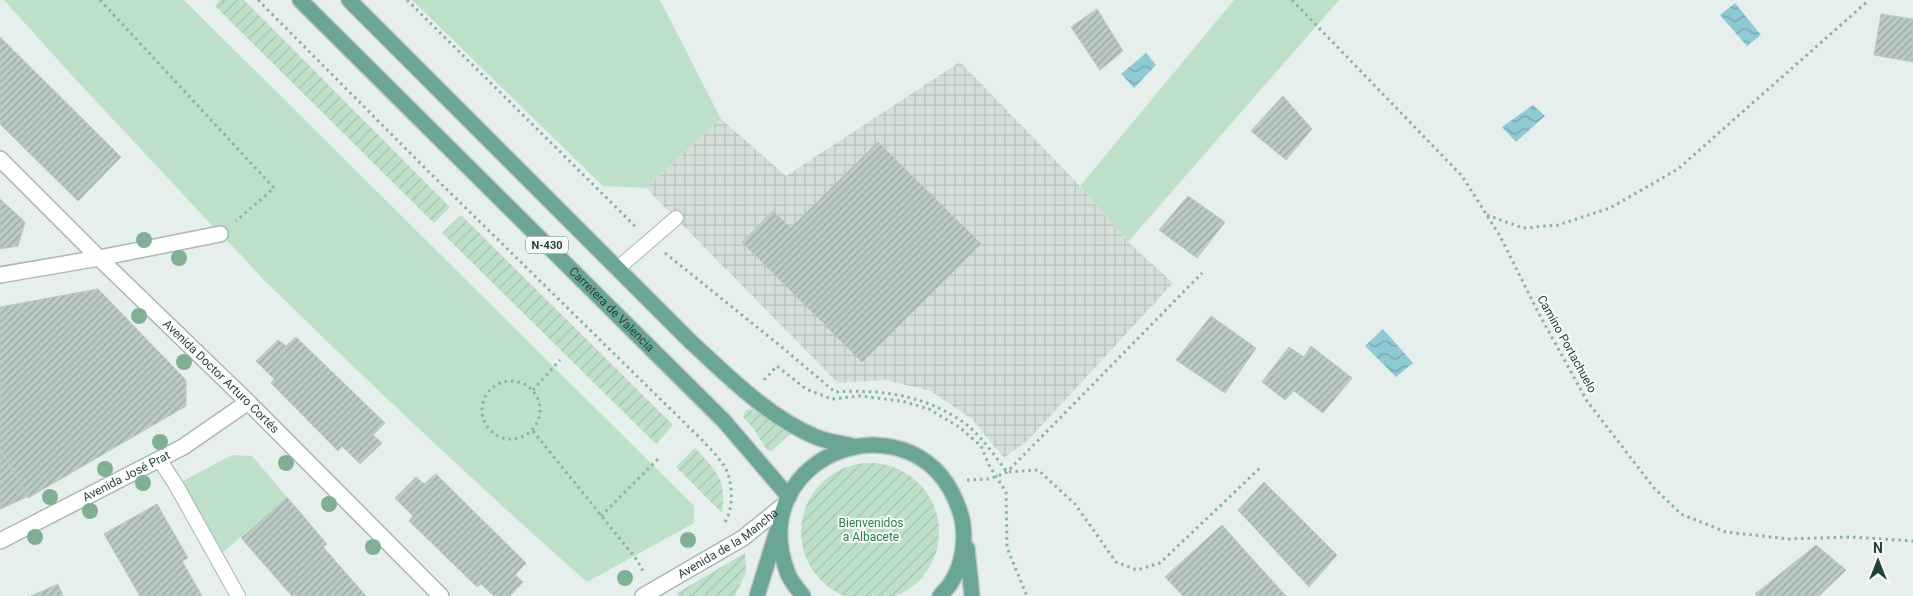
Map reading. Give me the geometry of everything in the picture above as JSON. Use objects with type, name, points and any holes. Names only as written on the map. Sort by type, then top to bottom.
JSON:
[{"type":"main road","name":"Carretera de Valencia","points":[[300,0],[724,421],[785,505]]},
{"type":"main road","name":"N-430","points":[[349,0],[691,342],[750,396],[791,423],[817,437],[854,446]]},
{"type":"main road","points":[[803,596],[789,576],[780,546],[785,505],[805,473],[827,456],[854,446],[878,444],[902,449],[924,460],[942,476],[956,497],[963,520],[972,596]]},
{"type":"main road","name":"Avenida de la Mancha","points":[[757,596],[785,505]]},
{"type":"main road","points":[[940,596],[953,581],[963,551],[963,520]]},
{"type":"street","name":"Avenida Doctor Arturo Cortés","points":[[0,159],[248,402],[441,596]]},
{"type":"street","points":[[0,276],[220,234]]},
{"type":"street","name":"Avenida José Prat","points":[[0,541],[183,447],[248,402]]},
{"type":"street","name":"Avenida de la Mancha","points":[[642,596],[743,538],[785,505]]},
{"type":"lane","points":[[618,269],[676,218]]},
{"type":"lane","points":[[159,460],[176,485],[238,596]]},
{"type":"path","points":[[100,0],[274,188],[220,234]]},
{"type":"path","points":[[258,0],[439,182],[719,458],[727,471],[731,504],[727,519],[722,525]]},
{"type":"path","points":[[407,0],[650,241],[835,392],[862,390],[901,395],[933,404],[965,423],[987,446],[1006,472]]},
{"type":"path","name":"Camino Portachuelo","points":[[1292,0],[1462,176],[1500,236],[1538,312],[1587,401],[1654,488],[1681,514],[1726,532],[1788,539],[1851,537],[1913,541]]},
{"type":"path","points":[[1487,215],[1523,228],[1558,225],[1610,208],[1678,169],[1869,0]]},
{"type":"path","points":[[1006,472],[1202,273]]},
{"type":"path","points":[[533,390],[560,360]]},
{"type":"path","points":[[506,381],[520,382],[533,390],[540,402],[540,417],[533,431],[519,439],[503,439],[490,430],[482,416],[484,400],[493,387],[506,381]]},
{"type":"path","points":[[533,431],[637,560],[646,577]]},
{"type":"path","points":[[601,516],[658,458]]},
{"type":"path","points":[[942,476],[969,480],[990,478],[1006,472],[1038,470],[1075,504],[1116,562],[1137,570],[1160,563],[1261,467]]},
{"type":"shaded area","points":[[960,62],[1080,186],[1128,242],[1173,283],[1029,439],[1004,458],[972,419],[931,391],[885,380],[838,383],[646,188],[721,119],[786,176]]},
{"type":"green space","points":[[4,0],[184,0],[694,506],[694,523],[587,582],[423,433],[264,280]]},
{"type":"green space","points":[[220,0],[244,0],[450,207],[434,223],[215,6]]},
{"type":"green space","points":[[412,0],[660,0],[721,119],[646,188],[603,186]]},
{"type":"green space","points":[[1234,0],[1339,0],[1128,242],[1080,186]]},
{"type":"green space","points":[[461,215],[673,425],[656,444],[442,233]]},
{"type":"green space","points":[[748,409],[790,430],[790,434],[772,451],[767,450],[753,428],[743,417]]},
{"type":"green space","points":[[695,448],[718,476],[723,492],[722,513],[676,467]]},
{"type":"green space","points":[[232,455],[252,456],[287,497],[221,554],[183,481]]},
{"type":"green space","name":"Bienvenidos a Albacete","points":[[870,463],[896,468],[919,483],[934,506],[939,532],[934,558],[919,581],[896,596],[870,601],[844,596],[821,581],[806,558],[801,532],[806,506],[821,483],[844,468]]},
{"type":"green space","points":[[745,553],[746,572],[735,596],[679,596],[677,593]]},
{"type":"water","points":[[1735,3],[1761,35],[1747,46],[1720,15]]},
{"type":"water","points":[[1146,53],[1156,65],[1134,88],[1121,74]]},
{"type":"water","points":[[1533,105],[1545,116],[1516,142],[1502,127]]},
{"type":"water","points":[[1383,329],[1413,363],[1396,377],[1365,346]]},
{"type":"building","points":[[1097,9],[1123,51],[1100,70],[1071,27]]},
{"type":"building","points":[[1881,14],[1913,19],[1913,62],[1874,55]]},
{"type":"building","points":[[0,37],[121,157],[78,201],[0,124]]},
{"type":"building","points":[[1283,96],[1312,129],[1286,160],[1251,131]]},
{"type":"building","points":[[878,142],[981,244],[862,362],[742,242],[773,211],[791,228]]},
{"type":"building","points":[[1188,196],[1225,222],[1197,258],[1159,230]]},
{"type":"building","points":[[0,199],[25,222],[18,246],[0,249]]},
{"type":"building","points":[[98,289],[186,380],[186,406],[28,498],[0,449],[0,307]]},
{"type":"building","points":[[1211,316],[1256,348],[1225,393],[1176,360]]},
{"type":"building","points":[[296,337],[385,423],[373,435],[382,443],[360,464],[342,446],[338,451],[271,383],[274,379],[256,361],[278,340],[286,346]]},
{"type":"building","points":[[1311,346],[1352,378],[1323,413],[1294,391],[1285,400],[1262,382],[1289,347],[1304,357]]},
{"type":"building","points":[[0,451],[29,496],[0,509]]},
{"type":"building","points":[[436,474],[526,563],[515,575],[523,582],[510,596],[494,596],[481,584],[477,587],[409,521],[413,516],[395,498],[416,477],[424,484]]},
{"type":"building","points":[[1264,482],[1337,555],[1309,587],[1238,510]]},
{"type":"building","points":[[287,497],[327,544],[323,547],[366,596],[292,596],[241,538]]},
{"type":"building","points":[[157,504],[188,558],[182,561],[202,596],[140,596],[104,534]]},
{"type":"building","points":[[1222,525],[1286,596],[1183,596],[1165,577]]},
{"type":"building","points":[[1816,545],[1846,570],[1819,596],[1757,596],[1755,594]]},
{"type":"building","points":[[58,584],[63,596],[31,596]]}]
